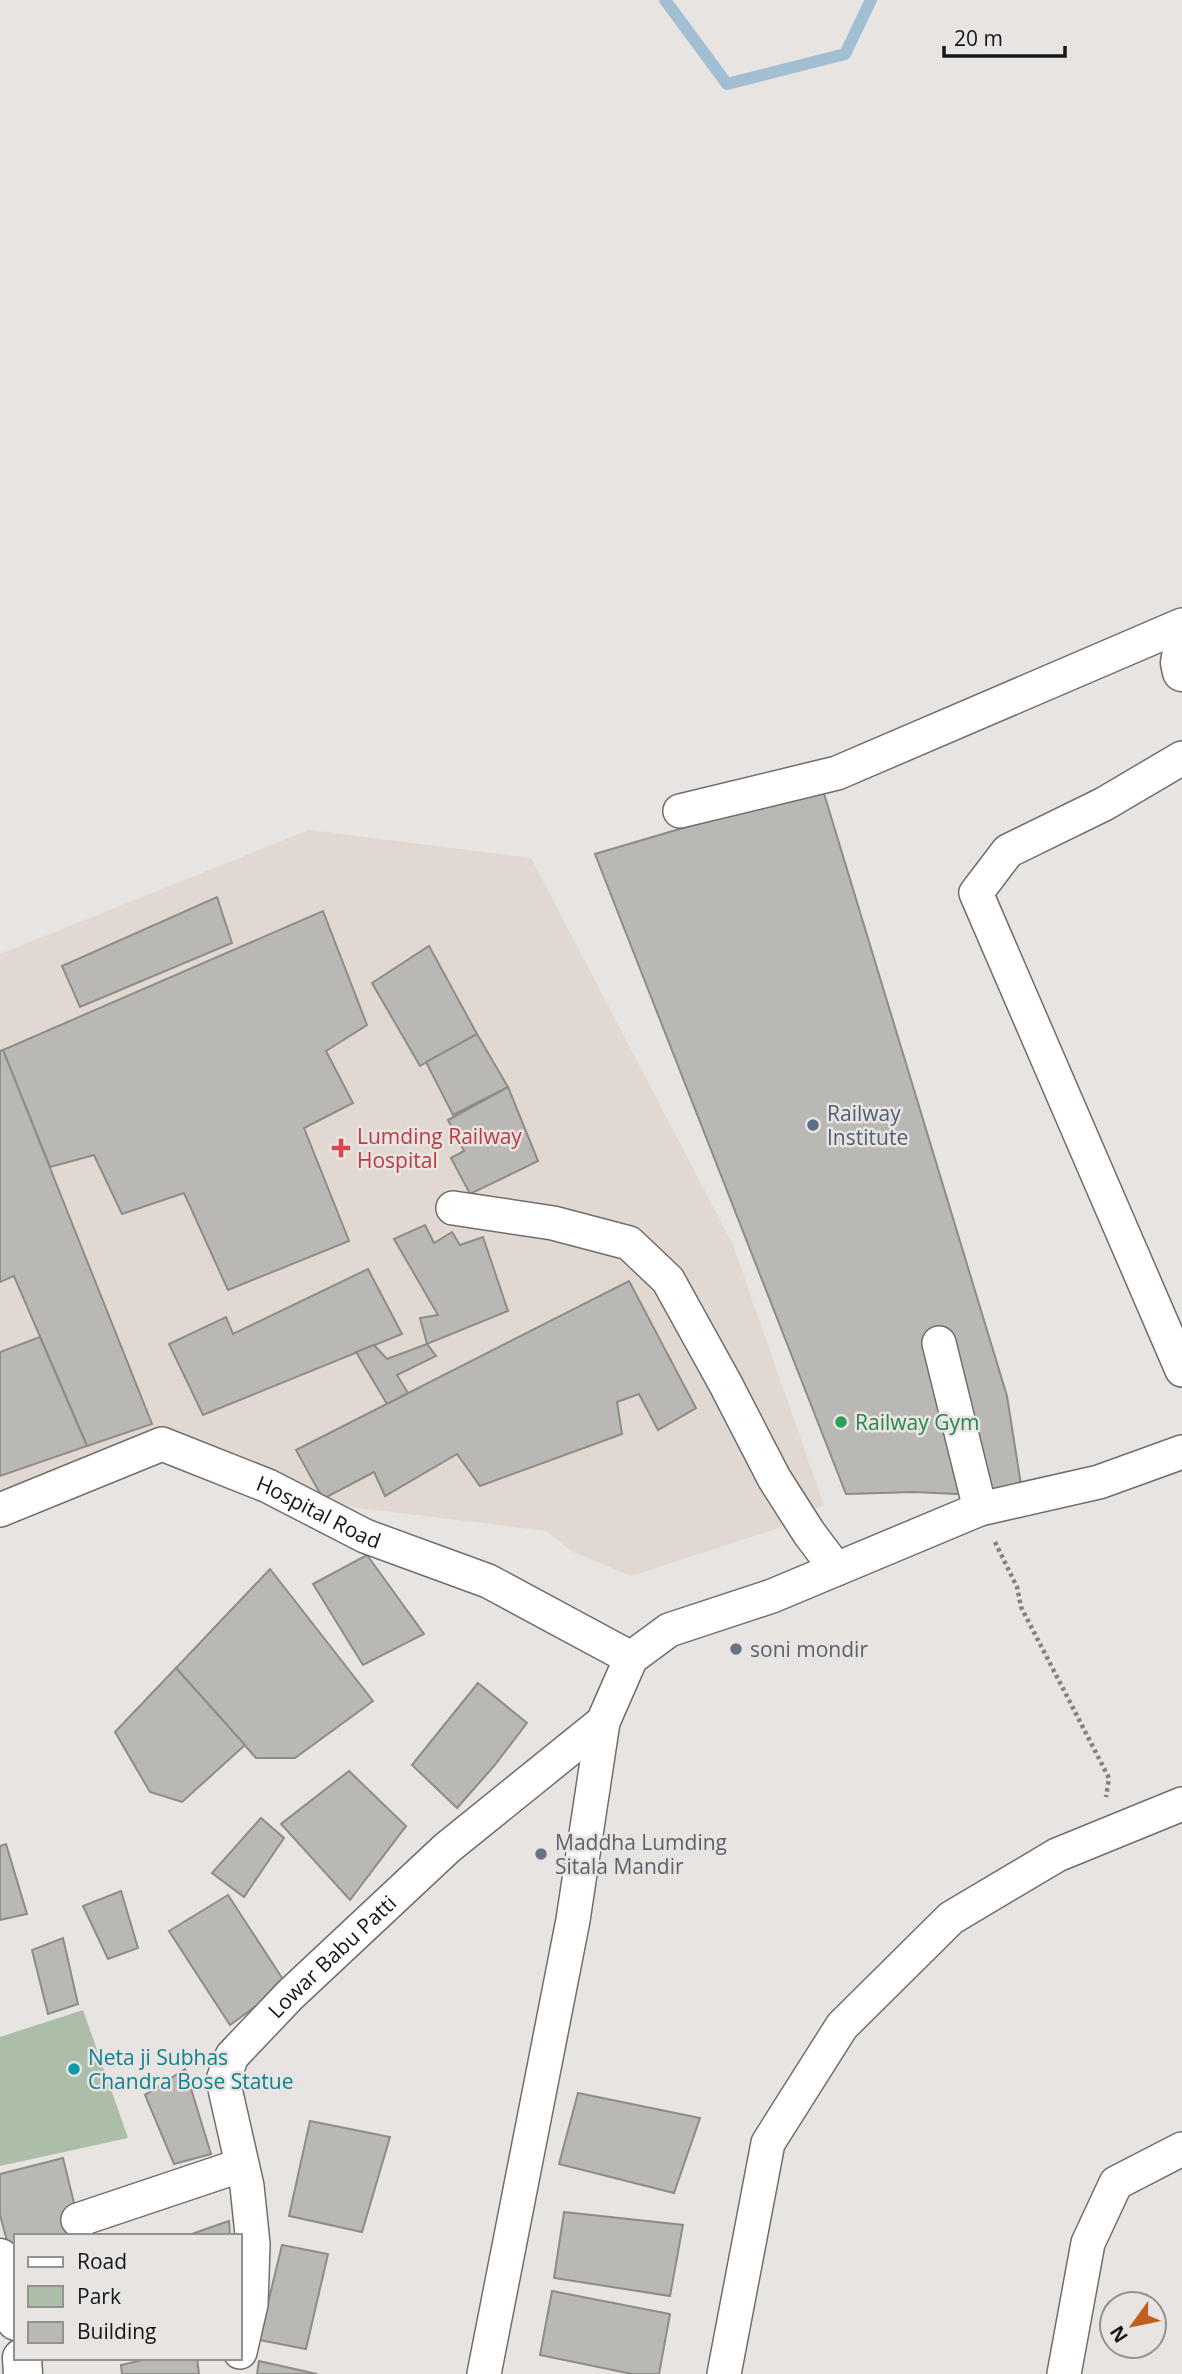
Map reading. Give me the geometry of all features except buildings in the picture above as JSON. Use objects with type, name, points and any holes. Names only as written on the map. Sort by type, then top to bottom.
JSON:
[{"type":"street","points":[[680,811],[837,774],[1182,625]]},
{"type":"street","points":[[1182,651],[1182,671]]},
{"type":"street","points":[[1182,758],[1104,804],[1007,851],[976,893],[1182,1370]]},
{"type":"street","points":[[453,1208],[553,1223],[629,1243],[668,1280],[774,1478],[835,1569]]},
{"type":"street","points":[[939,1343],[980,1509]]},
{"type":"street","name":"Hospital Road","points":[[0,1510],[162,1444],[268,1486],[365,1536],[488,1581],[631,1658]]},
{"type":"street","points":[[484,2374],[573,1920],[603,1722],[631,1658],[669,1630],[772,1596],[980,1509],[1099,1482],[1182,1452]]},
{"type":"street","name":"Lowar Babu Patti","points":[[242,2343],[251,2304],[253,2245],[247,2186],[223,2080],[232,2056],[290,1995],[447,1848],[603,1722]]},
{"type":"street","points":[[724,2374],[768,2143],[842,2026],[951,1918],[1056,1855],[1182,1804]]},
{"type":"street","points":[[1064,2374],[1088,2243],[1116,2183],[1182,2150]]},
{"type":"street","points":[[78,2220],[242,2165]]},
{"type":"street","points":[[0,2258],[14,2312]]},
{"type":"path","points":[[980,1509],[1017,1587],[1021,1607],[1109,1777],[1095,1840]]},
{"type":"shaded area","name":"Lumding Railway Hospital","points":[[309,830],[531,858],[733,1245],[824,1505],[779,1528],[631,1576],[573,1552],[546,1531],[328,1504],[183,1436],[0,1501],[0,954]]},
{"type":"green space","points":[[83,2010],[128,2138],[0,2166],[0,2037]]},
{"type":"waterway","points":[[665,0],[727,84],[845,54],[871,0]]},
{"type":"place","name":"Railway Institute","points":[[813,1125]]},
{"type":"place","name":"Lumding Railway Hospital","points":[[341,1148]]},
{"type":"place","name":"Railway Gym","points":[[841,1422]]},
{"type":"place","name":"soni mondir","points":[[736,1649]]},
{"type":"place","name":"Maddha Lumding Sitala Mandir","points":[[541,1854]]},
{"type":"place","name":"Neta ji Subhas Chandra Bose Statue","points":[[74,2069]]}]
